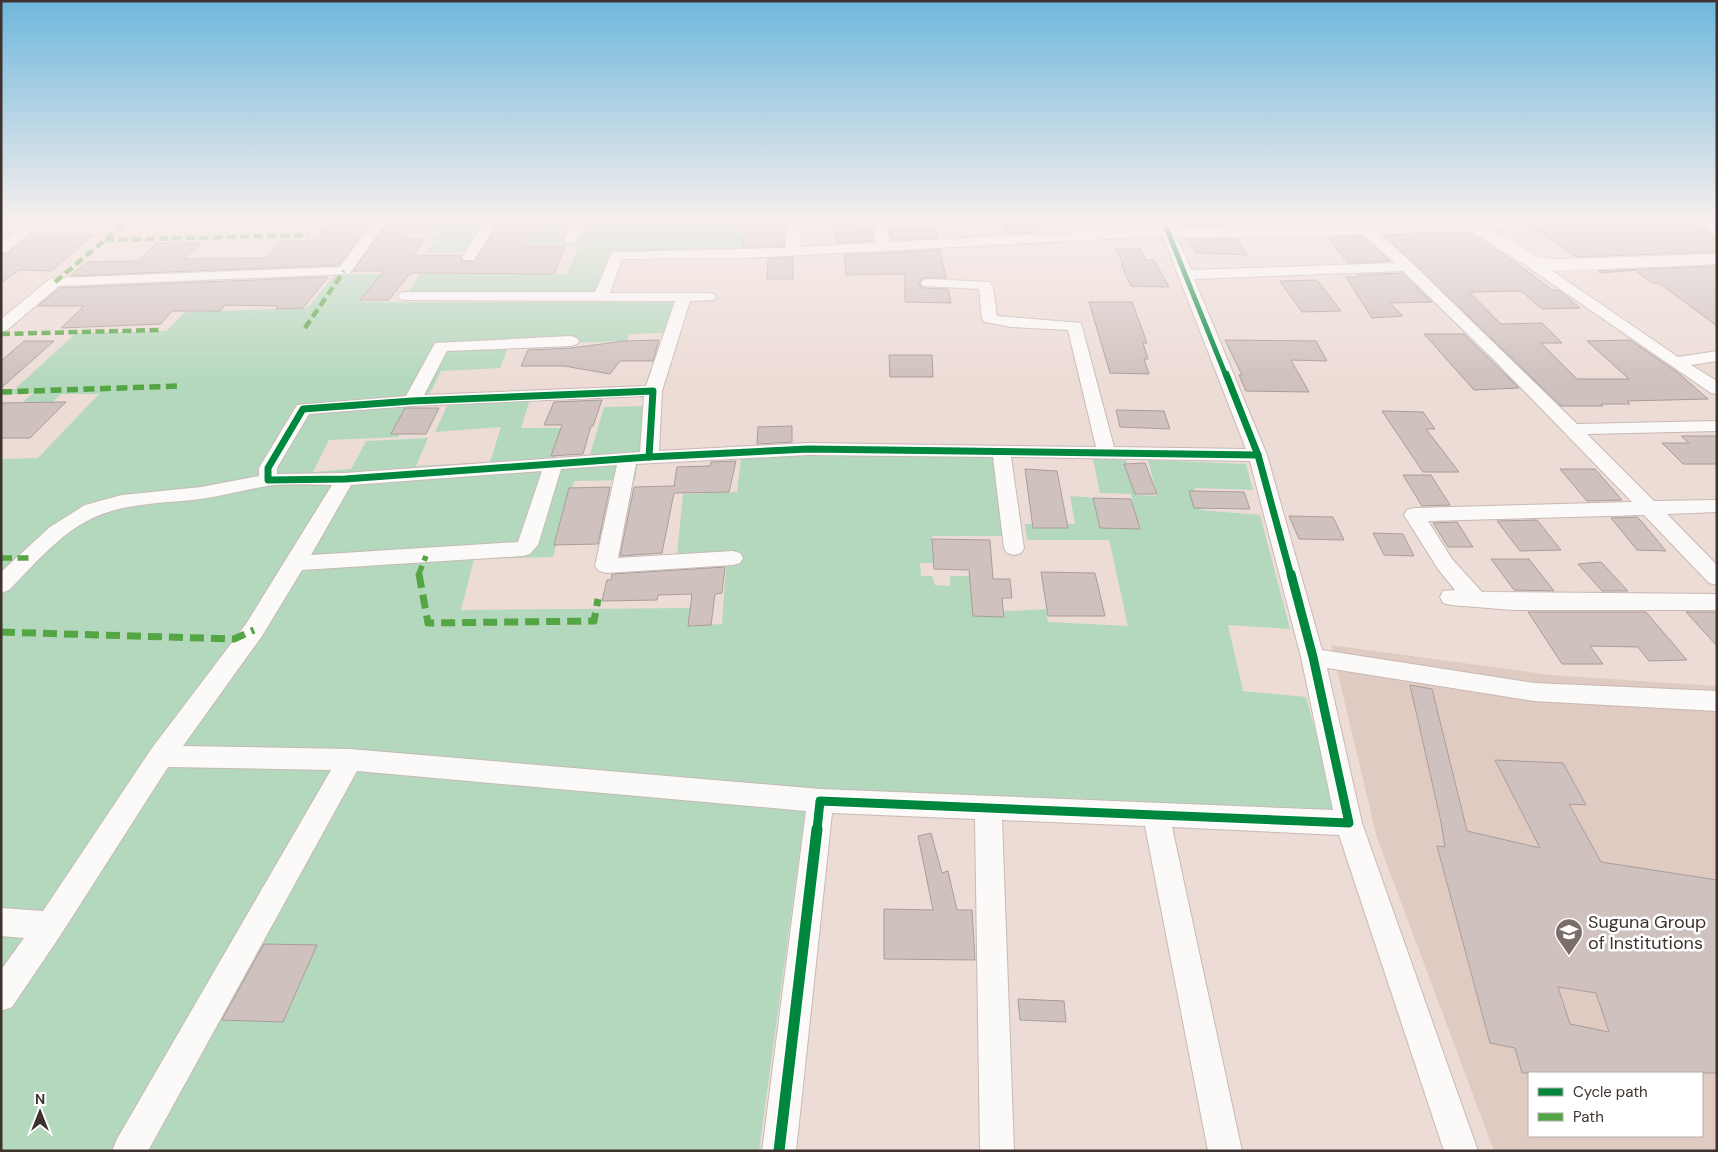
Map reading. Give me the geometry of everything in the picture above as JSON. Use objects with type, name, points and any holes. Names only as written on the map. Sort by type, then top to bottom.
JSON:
[{"type":"street","points":[[1,327],[56,282],[324,272]]},
{"type":"street","points":[[601,297],[610,272]]},
{"type":"street","points":[[1183,272],[1258,455],[1313,658],[1348,823],[1461,1151]]},
{"type":"street","points":[[1184,275],[1275,272]]},
{"type":"street","points":[[1413,272],[1572,429],[1717,578]]},
{"type":"street","points":[[1543,272],[1717,389]]},
{"type":"street","points":[[928,283],[984,285],[988,298],[990,319],[1075,326],[1106,452]]},
{"type":"street","points":[[405,296],[710,297]]},
{"type":"street","points":[[649,457],[653,391],[684,297]]},
{"type":"street","points":[[412,401],[442,346],[571,341]]},
{"type":"street","points":[[1675,362],[1717,356]]},
{"type":"street","points":[[268,480],[268,468],[302,409],[412,401],[653,391]]},
{"type":"street","points":[[1572,429],[1717,426]]},
{"type":"street","points":[[1,585],[55,532],[79,516],[99,507],[116,502],[201,493],[268,480],[345,479],[649,457],[808,450],[1258,455]]},
{"type":"street","points":[[1001,451],[1014,548]]},
{"type":"street","points":[[627,460],[606,566],[733,558]]},
{"type":"street","points":[[296,563],[523,549],[528,545],[553,464]]},
{"type":"street","points":[[1,996],[50,926],[161,756],[254,630],[345,479]]},
{"type":"street","points":[[1476,600],[1445,564],[1414,515],[1717,506]]},
{"type":"street","points":[[1451,597],[1513,602],[1717,602]]},
{"type":"street","points":[[1313,658],[1534,692],[1717,701]]},
{"type":"street","points":[[161,756],[350,760],[820,801],[1348,823]]},
{"type":"street","points":[[129,1151],[350,760]]},
{"type":"street","points":[[779,1151],[820,801]]},
{"type":"street","points":[[988,808],[997,1151]]},
{"type":"street","points":[[1156,815],[1188,963],[1225,1151]]},
{"type":"street","points":[[1,922],[50,926]]},
{"type":"shaded area","name":"Suguna Group of Institutions","points":[[1331,645],[1551,675],[1717,686],[1717,1151],[1494,1151],[1377,838]]},
{"type":"green space","points":[[568,272],[605,272],[598,290],[591,293],[408,292],[420,274],[567,274]]},
{"type":"green space","points":[[336,274],[382,274],[362,302],[671,302],[674,304],[664,333],[629,334],[627,341],[509,345],[500,368],[441,371],[424,405],[412,407],[398,437],[329,440],[313,472],[351,469],[366,441],[428,438],[416,466],[490,462],[501,427],[435,432],[448,404],[530,400],[521,428],[563,428],[555,459],[589,458],[604,407],[647,406],[635,480],[574,481],[553,557],[474,559],[461,610],[694,608],[691,626],[722,624],[727,553],[677,555],[683,494],[737,492],[741,459],[812,453],[995,454],[1006,536],[932,536],[933,563],[920,563],[921,576],[932,576],[935,585],[950,586],[950,576],[970,576],[975,613],[1046,609],[1048,622],[1128,626],[1109,540],[1027,540],[1025,524],[1075,524],[1070,496],[1099,498],[1108,528],[1139,529],[1131,494],[1100,493],[1093,459],[1126,460],[1136,495],[1157,496],[1148,460],[1246,464],[1253,490],[1195,488],[1201,510],[1260,515],[1290,629],[1228,625],[1243,691],[1306,697],[1338,814],[808,790],[759,1151],[1,1151],[1,459],[38,458],[99,394],[61,394],[34,420],[3,421],[33,393],[1,395],[1,389],[15,389],[76,333],[166,331],[185,312],[307,308]]},
{"type":"building","points":[[1,272],[17,272],[1,283]]},
{"type":"building","points":[[75,272],[174,272],[70,276]]},
{"type":"building","points":[[383,272],[555,272],[554,274],[410,273],[389,300],[360,300]]},
{"type":"building","points":[[767,272],[793,272],[793,279],[767,279]]},
{"type":"building","points":[[846,272],[945,272],[946,278],[923,278],[919,284],[923,288],[948,289],[951,303],[905,302],[905,274],[846,275]]},
{"type":"building","points":[[1125,272],[1161,272],[1169,287],[1131,286]]},
{"type":"building","points":[[1422,272],[1528,272],[1552,290],[1559,290],[1580,308],[1542,309],[1521,291],[1469,292],[1501,324],[1542,323],[1562,343],[1541,343],[1577,379],[1629,379],[1587,341],[1630,340],[1677,372],[1708,399],[1627,401],[1630,404],[1601,404],[1603,406],[1561,406]]},
{"type":"building","points":[[1637,272],[1717,272],[1717,326],[1659,283],[1652,283]]},
{"type":"building","points":[[1402,273],[1432,302],[1390,303],[1403,316],[1372,318],[1346,277],[1359,277],[1357,275]]},
{"type":"building","points":[[328,277],[303,308],[276,309],[278,306],[225,305],[220,311],[172,311],[161,324],[61,328],[84,306],[38,306],[60,288]]},
{"type":"building","points":[[1317,280],[1341,311],[1302,312],[1280,281]]},
{"type":"building","points":[[1089,302],[1132,302],[1147,343],[1143,343],[1148,359],[1144,359],[1149,374],[1110,373]]},
{"type":"building","points":[[1424,334],[1464,334],[1519,388],[1474,390]]},
{"type":"building","points":[[659,340],[653,361],[620,361],[610,374],[564,366],[521,366],[528,350],[571,348],[624,341]]},
{"type":"building","points":[[1225,340],[1316,341],[1327,361],[1291,360],[1309,392],[1246,391],[1239,375],[1242,375]]},
{"type":"building","points":[[24,341],[54,341],[1,388],[1,361]]},
{"type":"building","points":[[889,355],[932,355],[933,377],[890,377]]},
{"type":"building","points":[[602,400],[593,426],[591,426],[583,454],[551,456],[562,425],[544,425],[554,402]]},
{"type":"building","points":[[66,402],[30,438],[1,438],[1,403]]},
{"type":"building","points":[[405,408],[439,408],[426,434],[391,434]]},
{"type":"building","points":[[1116,410],[1164,411],[1170,429],[1120,427]]},
{"type":"building","points":[[1382,411],[1423,412],[1435,429],[1426,429],[1459,472],[1423,472]]},
{"type":"building","points":[[792,426],[792,442],[757,444],[758,427]]},
{"type":"building","points":[[1681,436],[1717,436],[1717,464],[1683,464],[1662,443],[1689,443]]},
{"type":"building","points":[[736,461],[729,492],[674,493],[662,553],[620,556],[634,487],[674,486],[677,467],[710,466],[711,462]]},
{"type":"building","points":[[1145,463],[1157,494],[1135,494],[1124,464]]},
{"type":"building","points":[[1025,469],[1057,471],[1068,528],[1033,528]]},
{"type":"building","points":[[1560,469],[1595,469],[1622,500],[1587,501]]},
{"type":"building","points":[[1403,475],[1431,475],[1450,505],[1422,506]]},
{"type":"building","points":[[610,487],[598,544],[554,545],[569,488]]},
{"type":"building","points":[[1189,491],[1244,492],[1250,509],[1194,508]]},
{"type":"building","points":[[1093,498],[1131,499],[1140,529],[1100,528]]},
{"type":"building","points":[[1289,516],[1333,517],[1344,540],[1299,539]]},
{"type":"building","points":[[1637,517],[1666,551],[1637,550],[1611,518]]},
{"type":"building","points":[[1537,520],[1561,550],[1520,551],[1497,521]]},
{"type":"building","points":[[1457,522],[1473,547],[1448,547],[1433,523]]},
{"type":"building","points":[[1373,533],[1403,534],[1414,556],[1384,555]]},
{"type":"building","points":[[932,539],[990,540],[993,579],[1010,579],[1012,598],[1002,598],[1004,617],[973,616],[969,570],[934,569]]},
{"type":"building","points":[[1491,559],[1529,559],[1554,591],[1514,590]]},
{"type":"building","points":[[1601,562],[1628,591],[1602,591],[1578,564]]},
{"type":"building","points":[[725,567],[722,593],[715,594],[711,625],[688,626],[692,594],[658,595],[657,600],[602,601],[607,580],[611,580],[612,574]]},
{"type":"building","points":[[1041,572],[1095,573],[1105,616],[1048,616]]},
{"type":"building","points":[[1528,612],[1646,612],[1687,660],[1649,661],[1638,647],[1590,646],[1603,664],[1562,664]]},
{"type":"building","points":[[1686,612],[1717,612],[1717,646]]},
{"type":"building","points":[[1410,685],[1432,689],[1467,831],[1540,848],[1495,760],[1563,763],[1586,805],[1569,804],[1601,862],[1717,880],[1717,1073],[1522,1073],[1515,1048],[1490,1043],[1437,846],[1445,847]],"holes":[[[1558,987],[1596,993],[1609,1032],[1570,1024]]]},
{"type":"building","points":[[931,833],[942,873],[948,871],[957,910],[972,910],[975,960],[884,959],[884,909],[933,910],[918,836]]},
{"type":"building","points":[[264,944],[317,945],[283,1022],[222,1020]]},
{"type":"building","points":[[1018,999],[1064,1001],[1066,1022],[1020,1020]]},
{"type":"marked path","points":[[55,282],[67,272]]},
{"type":"marked path","points":[[305,328],[343,272]]},
{"type":"marked path","points":[[1,334],[159,330]]},
{"type":"marked path","points":[[1,392],[180,386]]},
{"type":"marked path","points":[[426,556],[418,576],[428,623],[594,621],[598,599]]},
{"type":"marked path","points":[[1,558],[29,558]]},
{"type":"marked path","points":[[1,632],[234,639],[254,630]]},
{"type":"cycle path","points":[[779,1151],[820,801],[1349,823],[1313,657],[1258,455],[1184,272]]},
{"type":"cycle path","points":[[649,457],[653,391],[412,401],[303,409],[268,468],[268,480],[345,479],[649,457],[808,449],[1258,455]]},
{"type":"place","name":"Suguna Group of Institutions","points":[[1569,956]]}]
